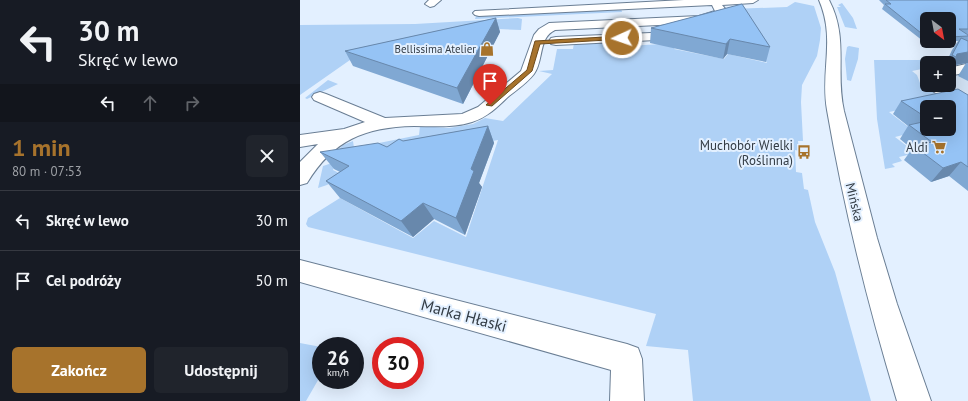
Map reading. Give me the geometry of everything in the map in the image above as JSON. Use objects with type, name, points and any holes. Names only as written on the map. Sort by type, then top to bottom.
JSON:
[{"type":"street","points":[[300,141],[346,133],[381,123],[464,119],[481,112],[530,70],[537,42],[542,32],[553,26],[700,18],[715,8],[753,0]]},
{"type":"street","name":"Mińska","points":[[824,0],[833,19],[836,35],[833,64],[833,95],[850,181],[871,264],[914,401]]},
{"type":"street","points":[[479,13],[625,6],[687,1],[715,8]]},
{"type":"street","points":[[537,42],[651,37]]},
{"type":"street","points":[[956,70],[966,68]]},
{"type":"street","points":[[945,92],[968,106]]},
{"type":"street","points":[[320,97],[381,123]]},
{"type":"street","points":[[300,178],[307,165],[329,143],[346,133]]},
{"type":"street","name":"Marka Hłaski","points":[[300,271],[627,359],[627,401]]},
{"type":"shaded area","points":[[795,2],[814,6],[821,28],[817,56],[802,85],[801,102],[803,141],[798,141],[799,151],[795,150],[796,172],[802,173],[804,189],[808,190],[815,222],[835,272],[871,401],[693,401],[688,350],[646,346],[656,314],[308,227],[306,224],[308,218],[340,198],[413,238],[434,221],[466,237],[498,140],[414,155],[334,154],[343,145],[353,141],[354,148],[419,135],[420,126],[449,128],[473,124],[485,118],[503,121],[552,74],[539,71],[553,70],[557,49],[573,49],[574,43],[610,41],[610,47],[679,43],[674,49],[724,59],[728,54],[767,63],[741,16],[731,9],[787,7]]},
{"type":"shaded area","points":[[842,3],[853,18],[857,29],[845,27],[837,7],[841,7],[838,5]]},
{"type":"shaded area","points":[[621,8],[622,12],[475,19],[476,16]]},
{"type":"shaded area","points":[[522,19],[521,30],[477,28],[360,53],[300,95],[300,25],[415,24]]},
{"type":"shaded area","points":[[847,47],[859,48],[858,59],[851,81],[847,80],[845,59]]},
{"type":"shaded area","points":[[874,60],[920,60],[920,69],[912,71],[917,75],[920,83],[920,92],[935,92],[948,100],[920,100],[920,106],[889,112],[915,132],[895,137],[916,153],[899,157],[902,161],[892,164],[895,167],[885,169],[877,119]]},
{"type":"shaded area","points":[[956,60],[968,60],[968,105],[947,92],[956,92]]},
{"type":"shaded area","points":[[328,80],[338,84],[307,99],[305,98]]},
{"type":"shaded area","points":[[332,163],[334,167],[333,170],[343,175],[327,185],[318,188],[323,166]]},
{"type":"shaded area","points":[[300,343],[312,345],[313,389],[306,401],[300,401]]},
{"type":"building","points":[[886,0],[968,0],[968,29],[959,29],[968,36],[956,37],[956,12],[920,12],[920,32],[885,4],[891,4]]},
{"type":"building","points":[[742,4],[770,47],[730,39],[726,44],[651,28]]},
{"type":"building","points":[[496,18],[457,88],[345,51]]},
{"type":"building","points":[[961,38],[968,41],[968,52],[957,54],[956,57],[952,55]]},
{"type":"building","points":[[956,89],[958,89],[968,95],[968,167],[961,162],[943,168],[914,146],[932,142],[924,136],[956,136],[956,100],[920,100],[920,113],[901,101],[944,92],[956,92]]},
{"type":"building","points":[[920,123],[920,133],[909,125]]},
{"type":"building","points":[[488,126],[471,169],[474,171],[456,218],[423,203],[401,221],[326,181],[349,166],[320,152],[378,143],[387,147],[399,139],[403,141]]},
{"type":"place","name":"Bellissima Atelier","points":[[487,49]]},
{"type":"place","name":"Aldi","points":[[939,147]]},
{"type":"place","name":"Muchobór Wielki (Roślinna)","points":[[804,152]]},
{"type":"route","points":[[490,105],[530,70],[537,42],[622,38]]}]
